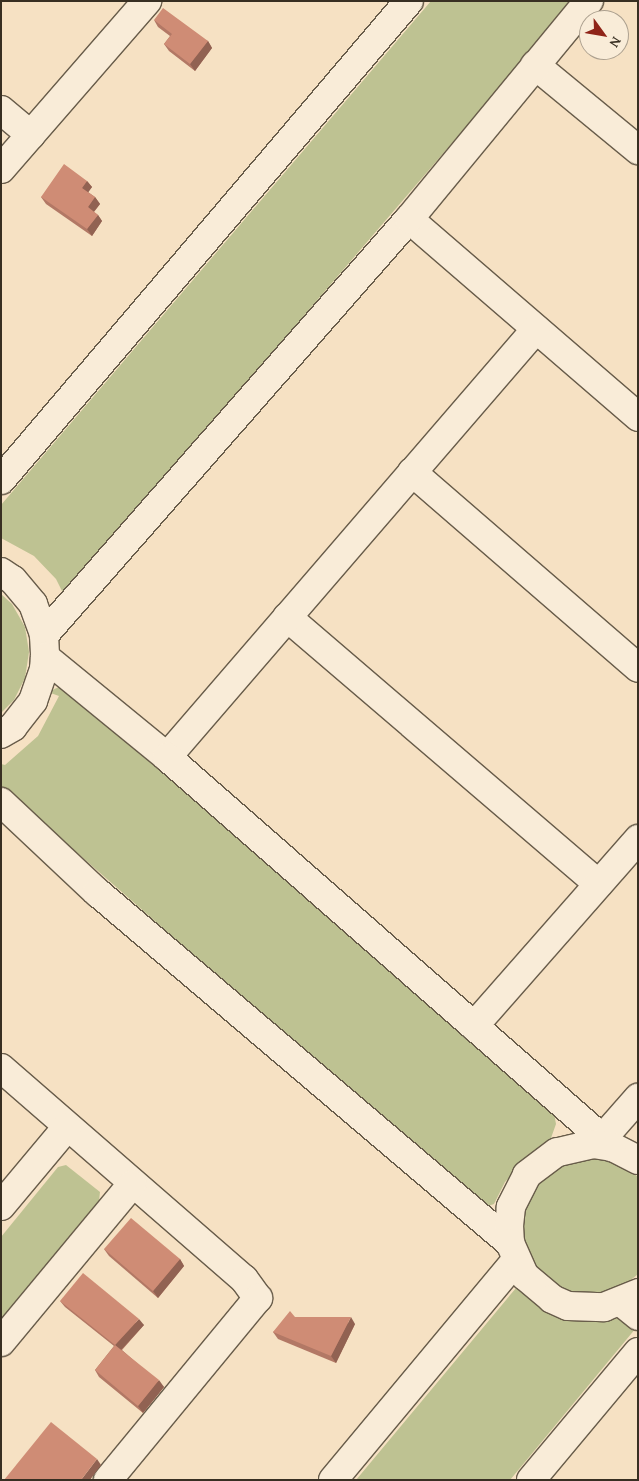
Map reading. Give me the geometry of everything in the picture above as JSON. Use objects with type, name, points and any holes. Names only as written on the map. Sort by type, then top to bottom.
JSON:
[{"type":"street","points":[[1,169],[147,1]]},
{"type":"street","points":[[1,480],[409,1]]},
{"type":"street","points":[[44,646],[409,219],[589,1]]},
{"type":"street","points":[[536,65],[638,150]]},
{"type":"street","points":[[1,110],[31,135]]},
{"type":"street","points":[[409,219],[638,417]]},
{"type":"street","points":[[167,757],[536,329]]},
{"type":"street","points":[[412,472],[638,668]]},
{"type":"street","points":[[1,572],[13,580],[33,604],[44,646],[44,669],[34,700],[13,727],[1,734]]},
{"type":"street","points":[[287,617],[598,884]]},
{"type":"street","points":[[44,646],[167,757],[607,1143],[638,1160]]},
{"type":"street","points":[[1,802],[97,892],[513,1252],[525,1276],[552,1299],[586,1308],[632,1304]]},
{"type":"street","points":[[474,1026],[638,839]]},
{"type":"street","points":[[1,1068],[132,1184],[244,1279],[258,1298],[108,1480]]},
{"type":"street","points":[[607,1143],[638,1098]]},
{"type":"street","points":[[1,1206],[67,1127]]},
{"type":"street","points":[[333,1480],[513,1252],[511,1207],[527,1175],[540,1162],[574,1146],[607,1143]]},
{"type":"street","points":[[1,1342],[132,1184]]},
{"type":"street","points":[[543,1476],[638,1352]]},
{"type":"green space","points":[[431,1],[574,1],[64,595],[56,579],[34,556],[1,538],[1,505]]},
{"type":"green space","points":[[1,594],[12,604],[25,627],[29,652],[25,678],[14,700],[1,713]]},
{"type":"green space","points":[[61,686],[78,693],[554,1113],[556,1124],[551,1138],[532,1153],[505,1182],[494,1204],[482,1208],[1,786],[1,764],[5,765],[38,736],[59,696],[48,692]]},
{"type":"green space","points":[[580,1157],[604,1158],[625,1166],[638,1177],[638,1274],[625,1285],[603,1293],[581,1294],[560,1288],[542,1276],[529,1258],[522,1238],[521,1216],[541,1177],[559,1164]]},
{"type":"green space","points":[[66,1165],[100,1192],[99,1201],[1,1320],[1,1237],[58,1167]]},
{"type":"green space","points":[[516,1288],[550,1314],[621,1319],[636,1328],[510,1480],[356,1480]]},
{"type":"building","points":[[163,8],[208,41],[190,64],[164,44],[172,34],[154,20]]},
{"type":"building","points":[[64,164],[87,181],[82,188],[95,197],[88,207],[98,215],[87,229],[41,197]]},
{"type":"building","points":[[131,1218],[180,1259],[153,1291],[104,1249]]},
{"type":"building","points":[[83,1273],[139,1319],[115,1345],[60,1301]]},
{"type":"building","points":[[290,1311],[295,1317],[351,1317],[331,1356],[273,1332]]},
{"type":"building","points":[[115,1345],[159,1380],[138,1406],[95,1370]]},
{"type":"building","points":[[51,1422],[97,1459],[81,1480],[4,1480]]}]
